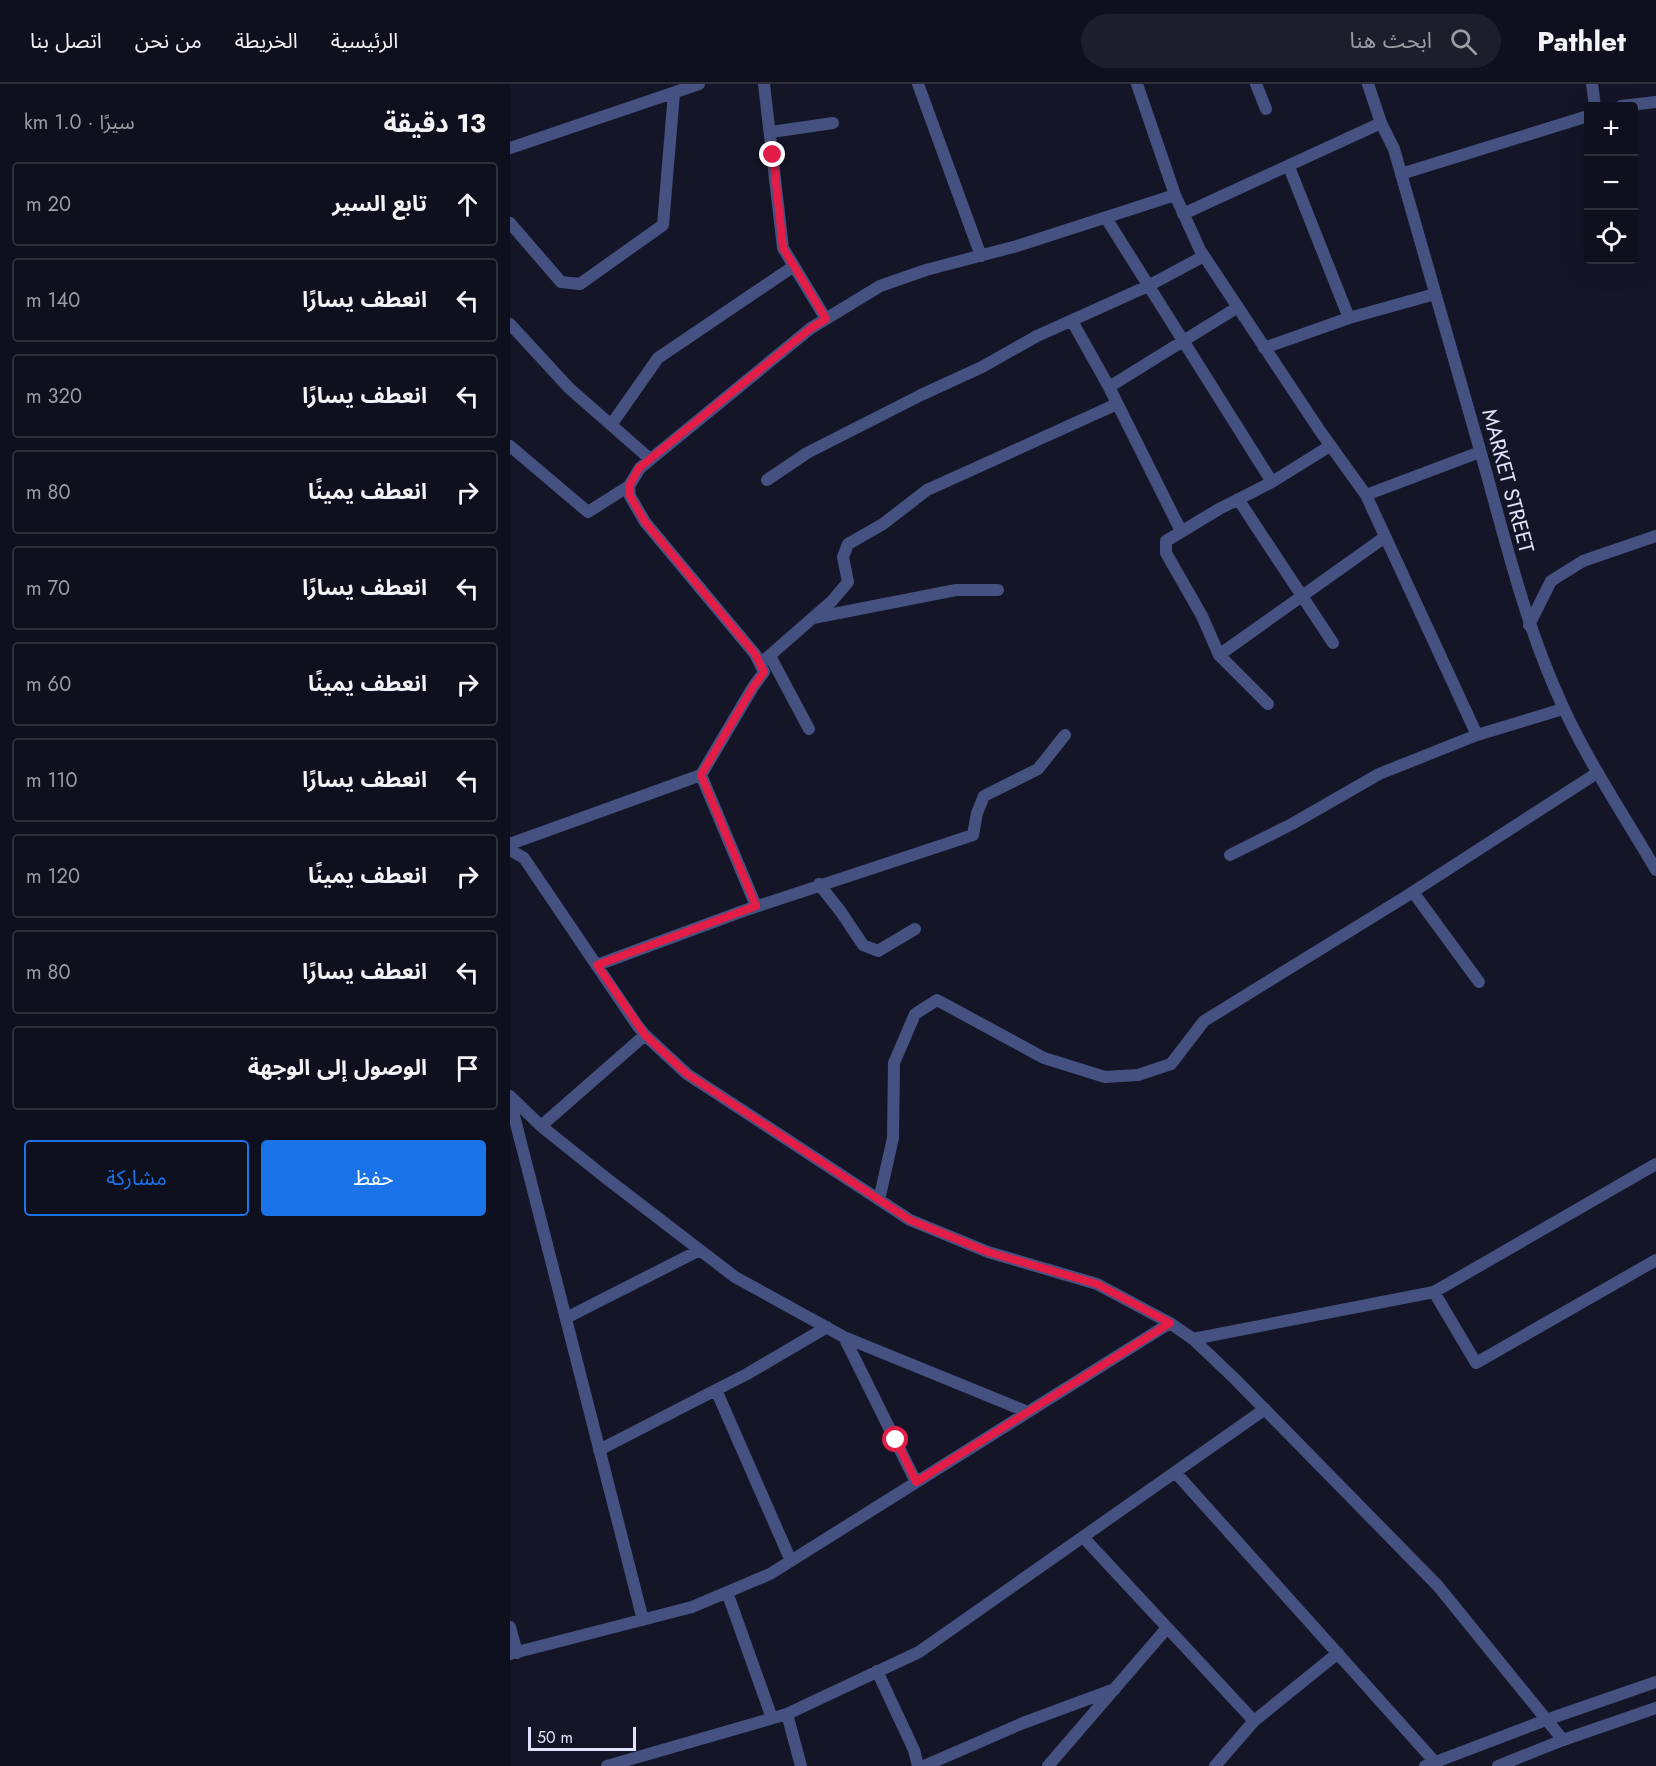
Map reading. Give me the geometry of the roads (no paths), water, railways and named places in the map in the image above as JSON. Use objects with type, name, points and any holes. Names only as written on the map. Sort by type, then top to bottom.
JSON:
[{"type":"street","points":[[510,148],[699,84]]},
{"type":"street","points":[[764,84],[783,248],[826,319]]},
{"type":"street","points":[[918,84],[981,256]]},
{"type":"street","points":[[1137,84],[1175,195],[1204,256],[1330,446],[1366,495],[1477,735]]},
{"type":"street","points":[[1256,84],[1266,109]]},
{"type":"street","name":"MARKET STREET","points":[[1368,84],[1381,123],[1394,149],[1529,625],[1563,709],[1597,773],[1656,870]]},
{"type":"street","points":[[1592,84],[1594,102]]},
{"type":"street","points":[[510,223],[561,282],[580,284],[663,225],[675,93]]},
{"type":"street","points":[[1638,104],[1656,102]]},
{"type":"street","points":[[1401,174],[1584,117]]},
{"type":"street","points":[[771,132],[833,123]]},
{"type":"street","points":[[1183,214],[1381,123]]},
{"type":"street","points":[[1289,167],[1349,318]]},
{"type":"street","points":[[510,446],[588,512],[629,486],[639,468],[811,328],[880,286],[1175,195]]},
{"type":"street","points":[[1106,218],[1272,482]]},
{"type":"street","points":[[767,480],[807,453],[921,394],[982,367],[1037,336],[1148,286],[1204,256]]},
{"type":"street","points":[[611,425],[658,358],[794,266]]},
{"type":"street","points":[[1264,348],[1349,318],[1435,294]]},
{"type":"street","points":[[1109,387],[1238,307]]},
{"type":"street","points":[[1072,321],[1109,387],[1181,531]]},
{"type":"street","points":[[510,324],[569,388],[650,459]]},
{"type":"street","points":[[760,664],[832,601],[848,582],[843,557],[848,544],[883,524],[927,490],[1117,404]]},
{"type":"street","points":[[1268,704],[1219,655],[1202,616],[1166,553],[1166,541],[1272,482],[1330,446]]},
{"type":"street","points":[[1366,495],[1480,452]]},
{"type":"street","points":[[510,844],[701,775],[764,672],[755,654],[645,522],[630,496],[629,486]]},
{"type":"street","points":[[1238,499],[1333,643]]},
{"type":"street","points":[[1529,625],[1551,581],[1583,561],[1656,536]]},
{"type":"street","points":[[1219,655],[1385,537]]},
{"type":"street","points":[[812,618],[956,590],[998,590]]},
{"type":"street","points":[[770,656],[810,729]]},
{"type":"street","points":[[1230,855],[1292,824],[1379,774],[1477,735],[1563,709]]},
{"type":"street","points":[[597,965],[819,884],[973,834],[977,813],[984,796],[1038,769],[1065,735]]},
{"type":"street","points":[[879,1200],[893,1138],[894,1063],[915,1014],[937,1000],[1044,1058],[1105,1077],[1138,1075],[1171,1064],[1204,1021],[1413,892],[1597,773]]},
{"type":"street","points":[[701,775],[756,906]]},
{"type":"street","points":[[510,850],[524,858],[645,1035],[687,1074],[910,1220],[988,1252],[1097,1284],[1170,1323],[1193,1339],[1438,1586],[1563,1740]]},
{"type":"street","points":[[819,884],[842,912],[863,945],[878,951],[915,929]]},
{"type":"street","points":[[1413,892],[1479,982]]},
{"type":"street","points":[[541,1126],[645,1035]]},
{"type":"street","points":[[510,1098],[541,1126],[735,1277],[844,1337],[1028,1412]]},
{"type":"street","points":[[510,1098],[642,1620]]},
{"type":"street","points":[[1193,1339],[1434,1292],[1656,1164]]},
{"type":"street","points":[[566,1318],[700,1250]]},
{"type":"street","points":[[1434,1292],[1476,1363],[1656,1260]]},
{"type":"street","points":[[510,1627],[514,1654],[692,1607],[770,1574],[1170,1323]]},
{"type":"street","points":[[599,1449],[747,1374],[826,1327]]},
{"type":"street","points":[[844,1337],[916,1482]]},
{"type":"street","points":[[716,1390],[791,1561]]},
{"type":"street","points":[[607,1766],[787,1714],[919,1652],[1264,1409]]},
{"type":"street","points":[[1175,1472],[1338,1653],[1430,1763],[1546,1719],[1656,1682]]},
{"type":"street","points":[[1083,1537],[1254,1721]]},
{"type":"street","points":[[727,1592],[772,1718]]},
{"type":"street","points":[[1048,1766],[1167,1628]]},
{"type":"street","points":[[1215,1766],[1254,1721],[1338,1653]]},
{"type":"street","points":[[877,1671],[914,1750],[918,1766]]},
{"type":"street","points":[[924,1766],[1023,1723],[1114,1689]]},
{"type":"street","points":[[1498,1766],[1563,1740],[1656,1708]]},
{"type":"street","points":[[787,1714],[801,1766]]}]
